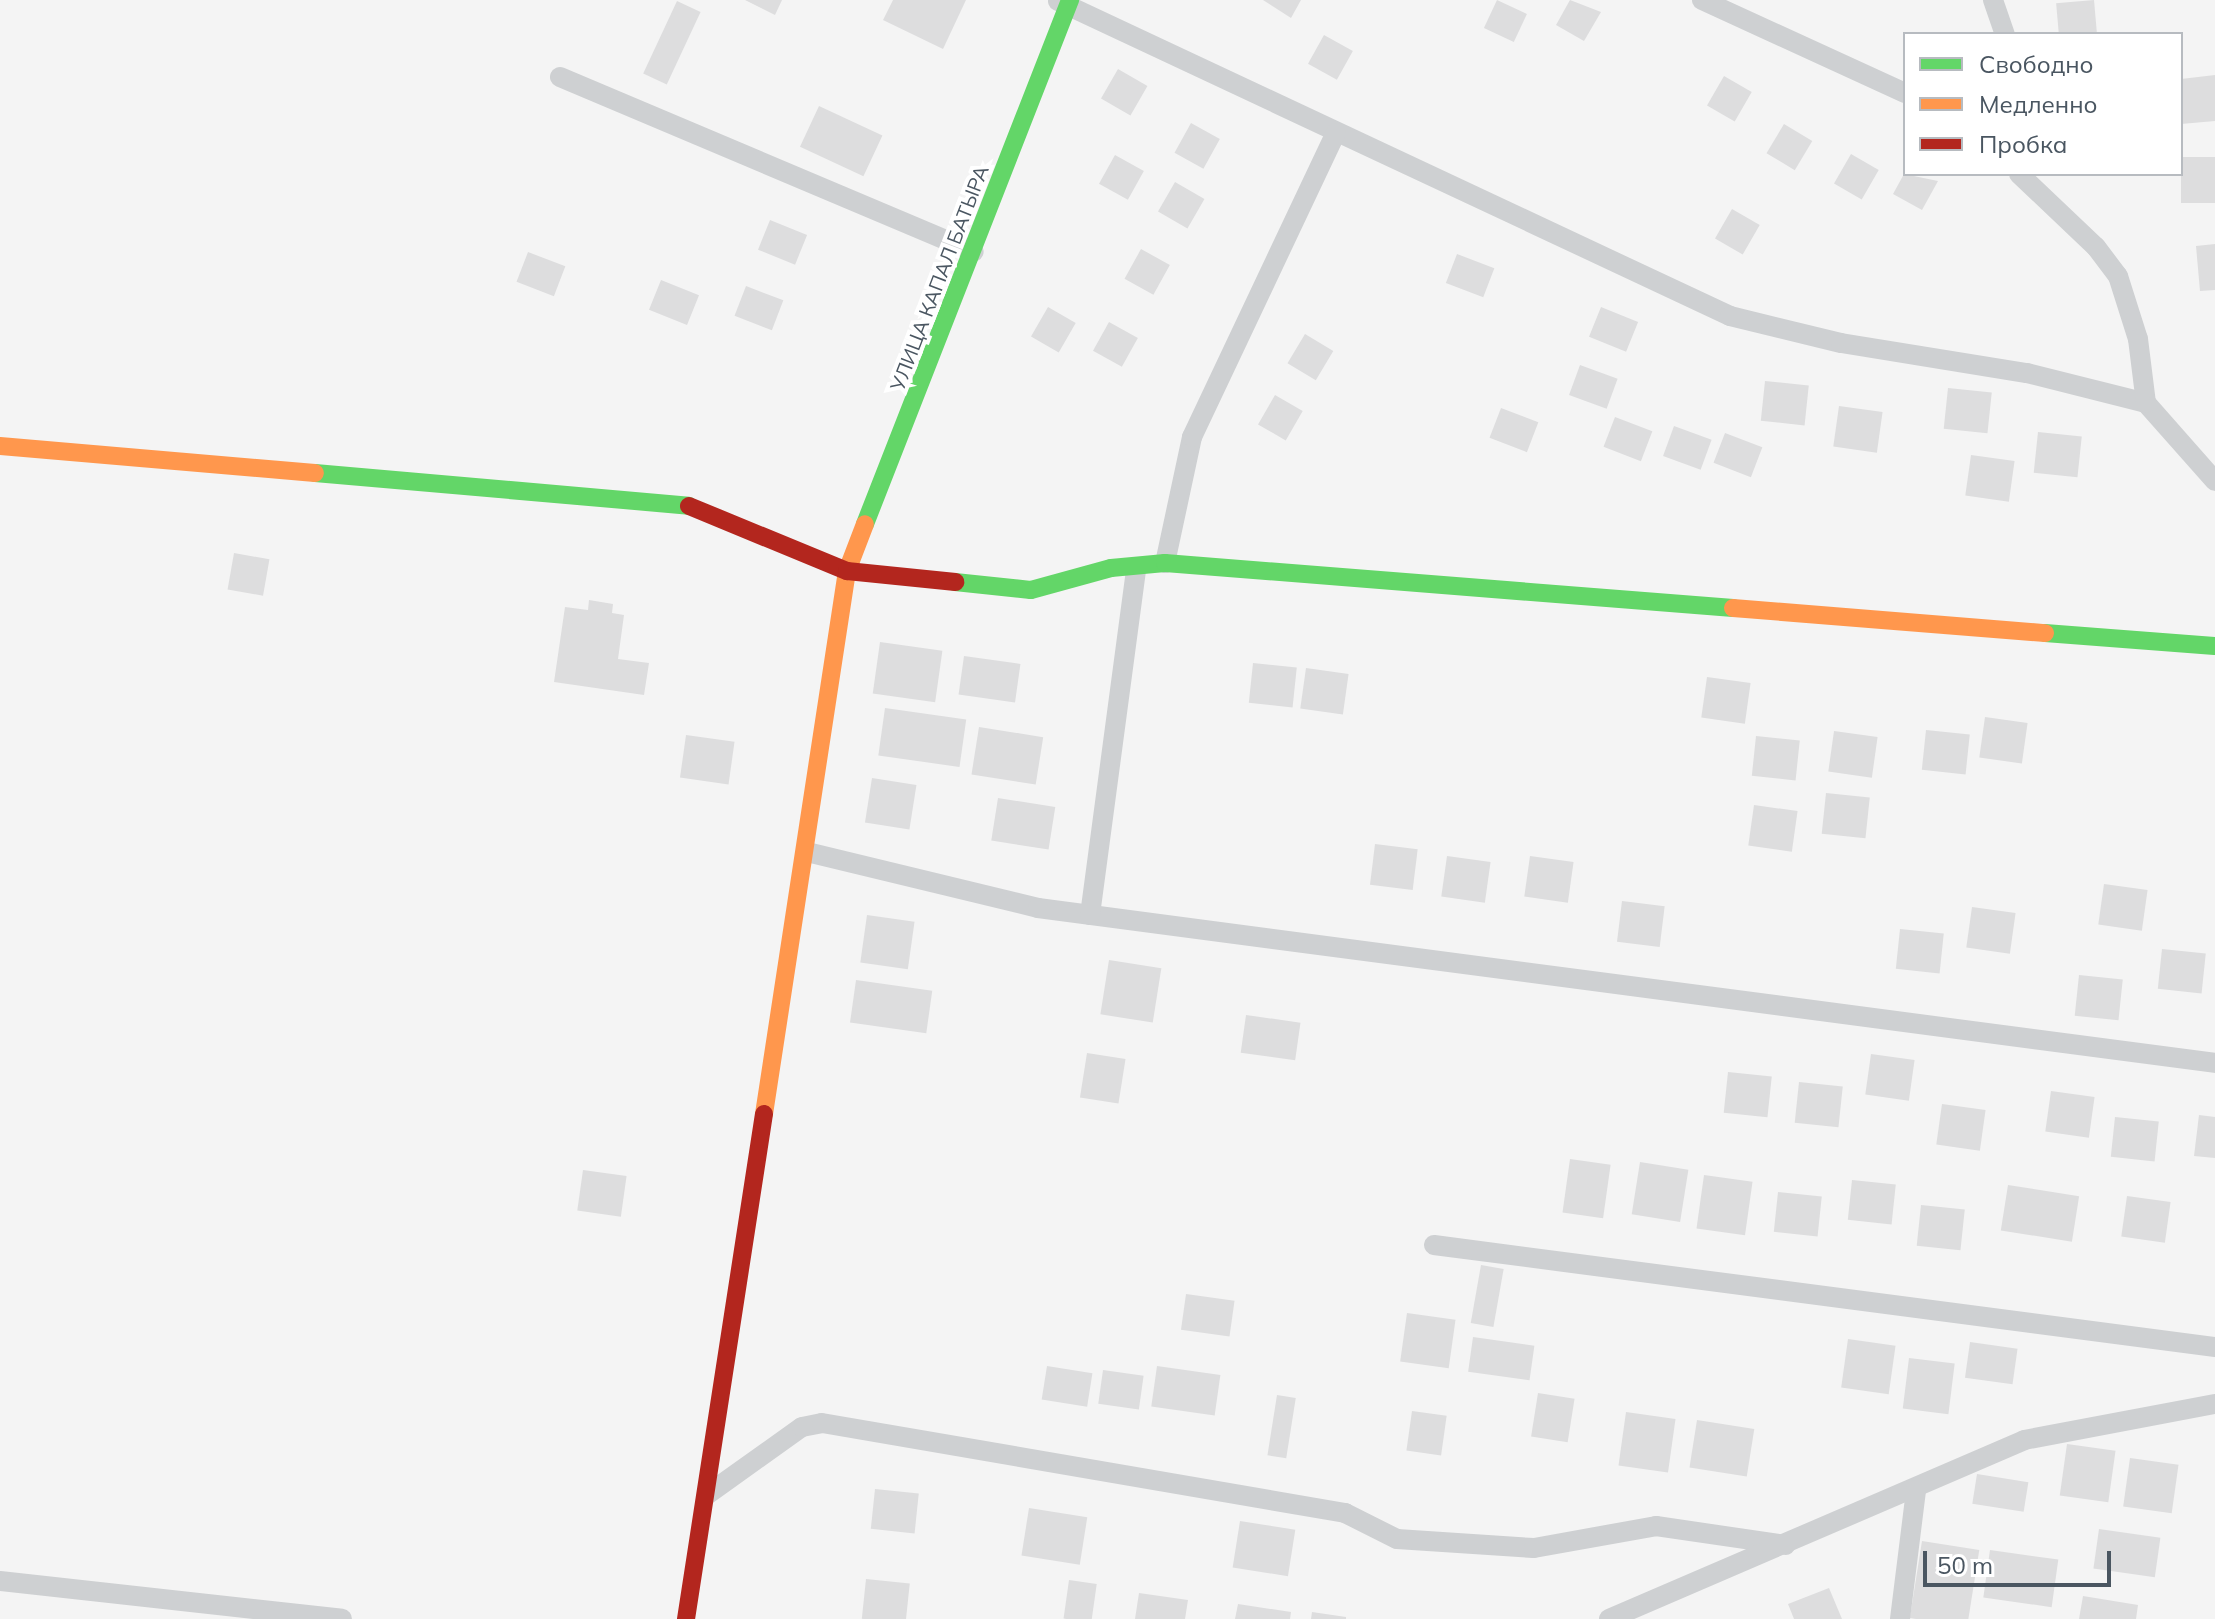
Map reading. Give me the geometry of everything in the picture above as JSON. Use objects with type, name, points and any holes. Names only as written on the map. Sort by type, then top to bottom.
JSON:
[{"type":"street","points":[[1702,0],[1903,92]]},
{"type":"street","points":[[1993,0],[2004,32]]},
{"type":"street","points":[[1065,2],[1336,133],[1730,316],[1841,343],[2027,373],[2146,403],[2215,481]]},
{"type":"street","name":"УЛИЦА КАПАЛ БАТЫРА","points":[[686,1619],[807,852],[847,571],[974,252],[1065,2]]},
{"type":"street","points":[[560,77],[974,252]]},
{"type":"street","points":[[1165,563],[1192,437],[1336,133]]},
{"type":"street","points":[[2021,176],[2096,247],[2118,276],[2138,339],[2146,403]]},
{"type":"street","points":[[0,446],[690,506],[847,571],[1031,590],[1111,568],[1165,563],[2215,646]]},
{"type":"street","points":[[1090,915],[1136,568]]},
{"type":"street","points":[[807,852],[1090,915],[2215,1063]]},
{"type":"street","points":[[1434,1245],[2215,1347]]},
{"type":"street","points":[[1609,1619],[1916,1490],[2024,1440],[2215,1404]]},
{"type":"street","points":[[708,1494],[802,1427],[822,1423],[1345,1513],[1397,1539],[1534,1548],[1656,1526],[1786,1545]]},
{"type":"street","points":[[1900,1619],[1916,1490]]},
{"type":"street","points":[[0,1581],[342,1619]]},
{"type":"building","points":[[745,0],[782,0],[775,15]]},
{"type":"building","points":[[893,0],[966,0],[943,49],[883,20]]},
{"type":"building","points":[[1263,0],[1301,0],[1291,18]]},
{"type":"building","points":[[1497,0],[1527,14],[1514,42],[1484,28]]},
{"type":"building","points":[[1570,0],[1601,12],[1584,41],[1556,25]]},
{"type":"building","points":[[2094,0],[2097,32],[2059,32],[2056,3]]},
{"type":"building","points":[[677,1],[701,12],[667,84],[643,74]]},
{"type":"building","points":[[1324,35],[1353,51],[1337,80],[1308,64]]},
{"type":"building","points":[[1118,69],[1147,86],[1130,115],[1101,98]]},
{"type":"building","points":[[2215,75],[2215,121],[2183,124],[2183,79]]},
{"type":"building","points":[[1724,76],[1752,92],[1735,121],[1707,105]]},
{"type":"building","points":[[819,106],[882,136],[863,176],[800,147]]},
{"type":"building","points":[[1191,123],[1220,139],[1203,169],[1175,153]]},
{"type":"building","points":[[1784,124],[1812,141],[1795,170],[1766,153]]},
{"type":"building","points":[[1851,154],[1879,170],[1862,199],[1834,183]]},
{"type":"building","points":[[1115,155],[1144,171],[1128,200],[1099,184]]},
{"type":"building","points":[[2183,157],[2215,157],[2215,203],[2181,203]]},
{"type":"building","points":[[1903,176],[1938,181],[1922,210],[1893,194]]},
{"type":"building","points":[[1175,182],[1204,199],[1187,228],[1158,211]]},
{"type":"building","points":[[1732,209],[1760,225],[1743,254],[1715,238]]},
{"type":"building","points":[[770,220],[807,235],[795,265],[758,250]]},
{"type":"building","points":[[2215,244],[2215,290],[2200,291],[2196,246]]},
{"type":"building","points":[[1141,249],[1170,265],[1153,295],[1125,279]]},
{"type":"building","points":[[528,252],[565,266],[554,296],[517,282]]},
{"type":"building","points":[[1457,254],[1494,268],[1483,297],[1446,283]]},
{"type":"building","points":[[661,280],[699,295],[687,325],[649,310]]},
{"type":"building","points":[[746,286],[783,300],[772,330],[735,316]]},
{"type":"building","points":[[1048,307],[1076,323],[1059,352],[1031,336]]},
{"type":"building","points":[[1601,307],[1638,322],[1626,352],[1589,337]]},
{"type":"building","points":[[1109,322],[1138,338],[1122,367],[1093,351]]},
{"type":"building","points":[[1305,334],[1333,351],[1316,380],[1287,363]]},
{"type":"building","points":[[1580,365],[1618,379],[1607,409],[1569,395]]},
{"type":"building","points":[[1765,381],[1809,386],[1805,425],[1761,421]]},
{"type":"building","points":[[1948,388],[1992,393],[1987,433],[1944,429]]},
{"type":"building","points":[[1275,395],[1303,411],[1286,440],[1258,424]]},
{"type":"building","points":[[1839,406],[1883,412],[1877,453],[1833,447]]},
{"type":"building","points":[[1501,408],[1538,422],[1527,452],[1490,438]]},
{"type":"building","points":[[1615,417],[1652,431],[1641,461],[1604,447]]},
{"type":"building","points":[[1674,426],[1712,440],[1701,470],[1663,456]]},
{"type":"building","points":[[2038,432],[2082,437],[2077,477],[2034,473]]},
{"type":"building","points":[[1725,433],[1762,447],[1751,477],[1714,463]]},
{"type":"building","points":[[1971,455],[2015,461],[2009,502],[1965,496]]},
{"type":"building","points":[[234,553],[269,559],[263,596],[228,589]]},
{"type":"building","points":[[589,600],[613,604],[612,613],[624,615],[618,659],[649,663],[644,695],[554,682],[565,607],[588,610]]},
{"type":"building","points":[[880,642],[942,651],[935,702],[873,693]]},
{"type":"building","points":[[964,656],[1020,664],[1015,703],[959,695]]},
{"type":"building","points":[[1253,663],[1297,668],[1293,707],[1249,703]]},
{"type":"building","points":[[1306,668],[1349,674],[1343,715],[1300,709]]},
{"type":"building","points":[[1707,677],[1751,683],[1745,724],[1701,718]]},
{"type":"building","points":[[885,708],[966,719],[960,767],[878,756]]},
{"type":"building","points":[[1985,717],[2028,723],[2022,764],[1979,758]]},
{"type":"building","points":[[979,727],[1043,737],[1036,785],[971,774]]},
{"type":"building","points":[[1926,730],[1970,735],[1966,774],[1922,770]]},
{"type":"building","points":[[1834,731],[1878,737],[1872,778],[1828,772]]},
{"type":"building","points":[[686,735],[735,742],[729,784],[680,778]]},
{"type":"building","points":[[1756,736],[1800,741],[1796,780],[1752,776]]},
{"type":"building","points":[[872,778],[916,785],[909,829],[865,822]]},
{"type":"building","points":[[1826,793],[1870,798],[1865,838],[1822,834]]},
{"type":"building","points":[[998,798],[1055,807],[1049,850],[991,840]]},
{"type":"building","points":[[1754,805],[1798,811],[1792,852],[1748,846]]},
{"type":"building","points":[[1375,844],[1418,849],[1413,890],[1370,885]]},
{"type":"building","points":[[1447,856],[1491,862],[1485,903],[1441,897]]},
{"type":"building","points":[[1530,856],[1574,862],[1568,903],[1524,897]]},
{"type":"building","points":[[2104,884],[2148,890],[2142,931],[2098,925]]},
{"type":"building","points":[[1622,901],[1665,906],[1660,947],[1617,942]]},
{"type":"building","points":[[1972,907],[2016,913],[2010,954],[1966,948]]},
{"type":"building","points":[[867,915],[915,922],[908,969],[860,963]]},
{"type":"building","points":[[1900,929],[1944,934],[1940,973],[1896,969]]},
{"type":"building","points":[[2162,949],[2206,954],[2202,993],[2158,989]]},
{"type":"building","points":[[1109,960],[1161,968],[1153,1023],[1100,1014]]},
{"type":"building","points":[[2079,975],[2123,980],[2118,1020],[2075,1016]]},
{"type":"building","points":[[856,980],[932,991],[926,1033],[850,1023]]},
{"type":"building","points":[[1246,1015],[1300,1023],[1295,1060],[1241,1053]]},
{"type":"building","points":[[1087,1053],[1126,1059],[1118,1104],[1080,1097]]},
{"type":"building","points":[[1871,1054],[1915,1060],[1909,1101],[1865,1095]]},
{"type":"building","points":[[1728,1072],[1772,1077],[1767,1117],[1724,1113]]},
{"type":"building","points":[[1799,1082],[1843,1087],[1838,1127],[1795,1123]]},
{"type":"building","points":[[2051,1091],[2095,1097],[2089,1138],[2045,1132]]},
{"type":"building","points":[[1942,1104],[1986,1110],[1980,1151],[1936,1145]]},
{"type":"building","points":[[2199,1115],[2215,1117],[2215,1158],[2194,1156]]},
{"type":"building","points":[[2115,1117],[2159,1122],[2155,1161],[2111,1157]]},
{"type":"building","points":[[1570,1159],[1611,1165],[1603,1218],[1562,1212]]},
{"type":"building","points":[[1640,1162],[1688,1170],[1680,1222],[1632,1214]]},
{"type":"building","points":[[583,1170],[627,1176],[621,1217],[577,1211]]},
{"type":"building","points":[[1704,1175],[1753,1182],[1745,1235],[1696,1228]]},
{"type":"building","points":[[1852,1180],[1896,1185],[1892,1224],[1848,1220]]},
{"type":"building","points":[[2008,1185],[2079,1196],[2072,1242],[2001,1230]]},
{"type":"building","points":[[1778,1192],[1822,1197],[1818,1236],[1774,1232]]},
{"type":"building","points":[[2127,1196],[2171,1202],[2165,1243],[2121,1237]]},
{"type":"building","points":[[1921,1205],[1965,1210],[1960,1250],[1917,1246]]},
{"type":"building","points":[[1481,1265],[1504,1269],[1493,1327],[1471,1323]]},
{"type":"building","points":[[1186,1294],[1235,1301],[1230,1336],[1181,1330]]},
{"type":"building","points":[[1407,1313],[1456,1320],[1449,1368],[1400,1362]]},
{"type":"building","points":[[1473,1337],[1534,1346],[1530,1380],[1468,1372]]},
{"type":"building","points":[[1848,1339],[1896,1346],[1889,1394],[1841,1388]]},
{"type":"building","points":[[1970,1342],[2018,1349],[2013,1384],[1965,1378]]},
{"type":"building","points":[[1909,1358],[1955,1364],[1948,1414],[1903,1409]]},
{"type":"building","points":[[1047,1366],[1092,1373],[1087,1407],[1042,1400]]},
{"type":"building","points":[[1157,1366],[1220,1375],[1215,1416],[1151,1407]]},
{"type":"building","points":[[1103,1370],[1144,1376],[1139,1409],[1098,1404]]},
{"type":"building","points":[[1538,1393],[1575,1399],[1568,1442],[1531,1436]]},
{"type":"building","points":[[1277,1395],[1296,1398],[1286,1458],[1267,1455]]},
{"type":"building","points":[[1412,1411],[1447,1416],[1441,1455],[1406,1451]]},
{"type":"building","points":[[1626,1412],[1676,1419],[1668,1472],[1618,1465]]},
{"type":"building","points":[[1697,1420],[1754,1429],[1747,1476],[1689,1467]]},
{"type":"building","points":[[2067,1444],[2116,1451],[2108,1502],[2060,1495]]},
{"type":"building","points":[[2130,1458],[2179,1465],[2172,1513],[2123,1507]]},
{"type":"building","points":[[1977,1474],[2028,1482],[2024,1512],[1972,1504]]},
{"type":"building","points":[[875,1489],[919,1494],[915,1533],[871,1529]]},
{"type":"building","points":[[1029,1508],[1087,1517],[1080,1565],[1021,1555]]},
{"type":"building","points":[[1240,1521],[1295,1530],[1288,1576],[1233,1567]]},
{"type":"building","points":[[2099,1529],[2160,1538],[2155,1577],[2093,1569]]},
{"type":"building","points":[[1922,1541],[1979,1550],[1968,1619],[1910,1618]]},
{"type":"building","points":[[1990,1550],[2058,1560],[2052,1607],[1983,1598]]},
{"type":"building","points":[[866,1579],[910,1584],[906,1619],[862,1619]]},
{"type":"building","points":[[1069,1580],[1097,1584],[1092,1619],[1064,1619]]},
{"type":"building","points":[[1829,1588],[1842,1619],[1794,1619],[1788,1604]]},
{"type":"building","points":[[1139,1593],[1188,1600],[1185,1619],[1135,1619]]},
{"type":"building","points":[[2083,1596],[2138,1605],[2136,1619],[2079,1619]]},
{"type":"building","points":[[1238,1604],[1291,1612],[1290,1619],[1235,1619]]},
{"type":"building","points":[[1312,1612],[1346,1617],[1346,1619],[1311,1619]]},
{"type":"traffic: fast","points":[[865,524],[1070,0]]},
{"type":"traffic: fast","points":[[315,473],[689,506]]},
{"type":"traffic: fast","points":[[955,582],[1031,590],[1111,568],[1165,563],[1733,608]]},
{"type":"traffic: fast","points":[[2045,633],[2215,646]]},
{"type":"traffic: slow","points":[[0,446],[315,473]]},
{"type":"traffic: slow","points":[[764,1114],[847,571],[865,524]]},
{"type":"traffic: slow","points":[[1733,608],[2045,633]]},
{"type":"traffic: jam","points":[[689,506],[847,571],[955,582]]},
{"type":"traffic: jam","points":[[686,1619],[764,1114]]}]
